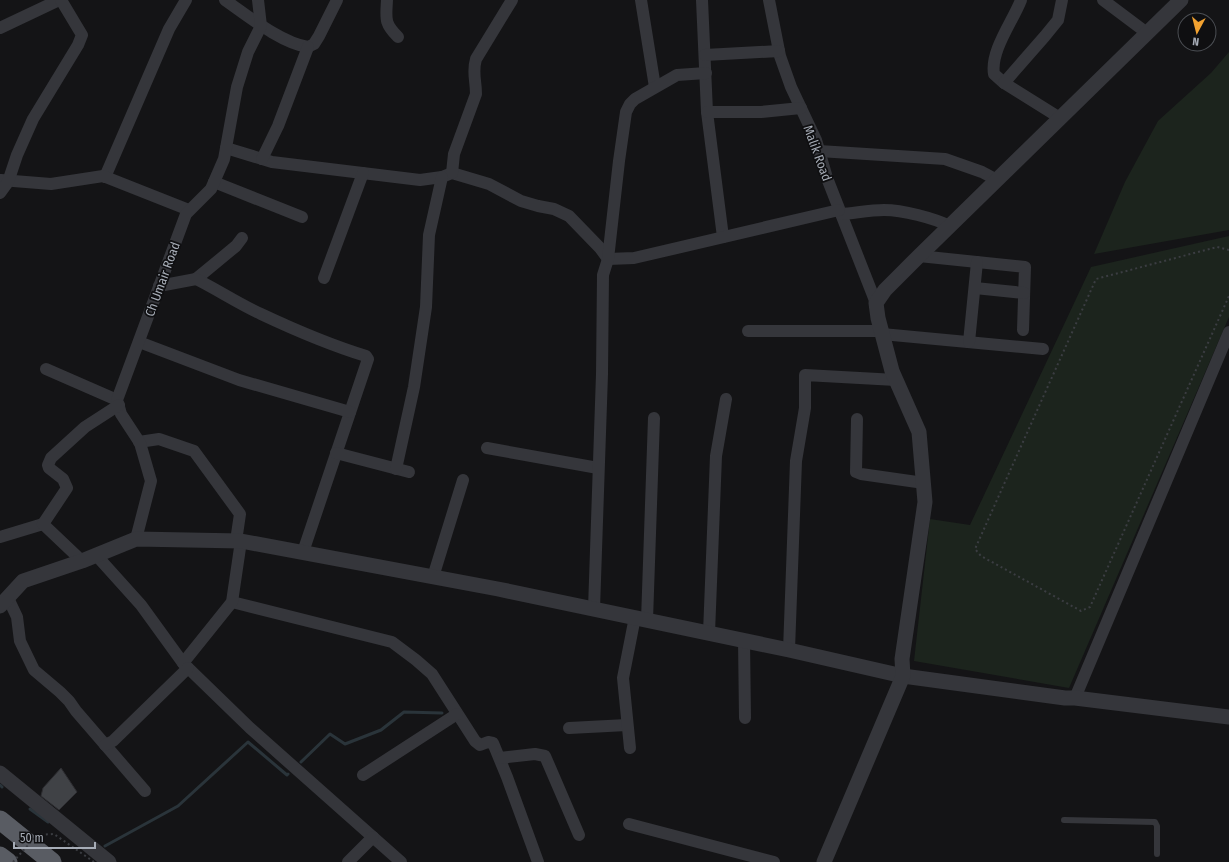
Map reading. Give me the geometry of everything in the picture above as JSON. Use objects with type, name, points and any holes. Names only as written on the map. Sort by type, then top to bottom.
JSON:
[{"type":"highway","points":[[0,820],[52,862]]},
{"type":"highway","points":[[0,856],[8,862]]},
{"type":"street","points":[[105,177],[169,29],[186,0]]},
{"type":"street","points":[[225,0],[261,26],[294,44],[308,47],[314,44],[319,36],[336,0]]},
{"type":"street","points":[[258,0],[261,26]]},
{"type":"street","points":[[387,0],[386,19],[393,32],[398,37]]},
{"type":"street","points":[[396,469],[414,387],[426,307],[429,235],[454,154],[476,94],[476,84],[473,75],[476,59],[512,0]]},
{"type":"street","points":[[641,0],[656,87]]},
{"type":"street","points":[[702,0],[707,112],[723,237]]},
{"type":"street","name":"Malik Road","points":[[769,0],[778,51],[791,87],[816,140],[840,212],[876,303]]},
{"type":"street","points":[[1021,0],[996,56],[993,70],[994,74],[1004,83],[1060,118]]},
{"type":"street","points":[[1004,83],[1058,20],[1062,0]]},
{"type":"street","points":[[1103,0],[1147,33]]},
{"type":"street","points":[[824,862],[903,676],[902,659],[925,502],[919,432],[892,371],[878,318],[876,303],[886,290],[919,256],[1181,0]]},
{"type":"street","points":[[0,28],[56,1],[82,35],[78,45],[33,119],[4,181],[0,193]]},
{"type":"street","name":"Ch Umair Road","points":[[118,402],[186,214],[188,210],[211,189],[224,159],[237,87],[248,52],[261,26]]},
{"type":"street","points":[[262,159],[278,126],[308,47]]},
{"type":"street","points":[[705,55],[778,51]]},
{"type":"street","points":[[594,609],[602,374],[603,275],[608,259],[626,112],[630,104],[635,99],[677,75],[706,73]]},
{"type":"street","points":[[707,112],[761,112],[801,108]]},
{"type":"street","points":[[226,148],[272,162],[290,165],[420,180],[447,175],[489,184],[521,201],[554,209],[569,216],[600,248],[608,259]]},
{"type":"street","points":[[819,151],[945,159],[982,172],[997,180]]},
{"type":"street","points":[[324,278],[363,173]]},
{"type":"street","points":[[4,181],[51,184],[103,176],[188,210]]},
{"type":"street","points":[[214,182],[302,217]]},
{"type":"street","points":[[608,259],[634,258],[840,212],[885,210],[937,220],[950,226]]},
{"type":"street","points":[[159,286],[196,279],[236,246],[242,238]]},
{"type":"street","points":[[919,256],[1025,267],[1022,330]]},
{"type":"street","points":[[969,342],[977,262]]},
{"type":"street","points":[[196,279],[260,314],[297,331],[366,356],[368,359],[303,552]]},
{"type":"street","points":[[974,288],[1024,293]]},
{"type":"street","points":[[748,331],[882,332],[1043,349]]},
{"type":"street","points":[[1075,698],[1229,332]]},
{"type":"street","points":[[139,342],[239,380],[350,412]]},
{"type":"street","points":[[46,369],[118,402]]},
{"type":"street","points":[[789,650],[796,461],[805,408],[805,375],[896,380]]},
{"type":"street","points":[[709,633],[716,456],[726,399]]},
{"type":"street","points":[[118,402],[121,414],[139,442],[151,481],[136,539]]},
{"type":"street","points":[[0,537],[43,524],[67,488],[63,479],[49,468],[48,465],[51,458],[85,427],[118,402]]},
{"type":"street","points":[[630,748],[623,678],[641,619],[654,418]]},
{"type":"street","points":[[857,419],[856,472],[924,483]]},
{"type":"street","points":[[105,745],[113,741],[185,666],[232,602],[239,541],[240,514],[194,451],[159,439],[139,442]]},
{"type":"street","points":[[487,448],[598,468]]},
{"type":"street","points":[[336,453],[409,472]]},
{"type":"street","points":[[433,576],[463,480]]},
{"type":"street","points":[[43,524],[82,561]]},
{"type":"street","points":[[145,791],[69,701],[34,670],[20,641],[17,617],[4,602],[23,581],[82,561],[136,539],[239,541],[433,576],[744,640],[903,676],[1065,698],[1229,717]]},
{"type":"street","points":[[96,555],[141,605],[185,666],[250,728],[401,862]]},
{"type":"street","points":[[232,602],[392,642],[416,660],[432,674],[475,741],[480,745],[488,742],[493,743],[500,758],[538,862]]},
{"type":"street","points":[[744,640],[745,718]]},
{"type":"street","points":[[363,775],[457,714]]},
{"type":"street","points":[[569,728],[627,725]]},
{"type":"street","points":[[500,758],[536,754],[545,756],[579,835]]},
{"type":"street","points":[[0,773],[110,862]]},
{"type":"street","points":[[628,824],[774,862]]},
{"type":"street","points":[[348,862],[372,837]]},
{"type":"lane","points":[[1064,820],[1155,822],[1157,826],[1157,854]]},
{"type":"path","points":[[1229,250],[1217,247],[1096,279],[975,549],[981,556],[1081,611],[1090,606],[1229,296]]},
{"type":"path","points":[[13,862],[37,836],[54,834],[94,862]]},
{"type":"shaded area","points":[[1229,52],[1229,230],[1094,254],[1125,182],[1158,121],[1211,73]]},
{"type":"shaded area","points":[[1229,236],[1229,317],[1069,688],[914,661],[930,519],[970,525],[1091,267]]},
{"type":"building","points":[[61,768],[77,792],[59,810],[41,796],[43,788]]},
{"type":"waterway","points":[[301,762],[330,734],[345,744],[381,730],[404,712],[442,713]]},
{"type":"waterway","points":[[105,846],[178,806],[248,742],[287,775],[288,774]]},
{"type":"waterway","points":[[30,809],[48,822]]}]
